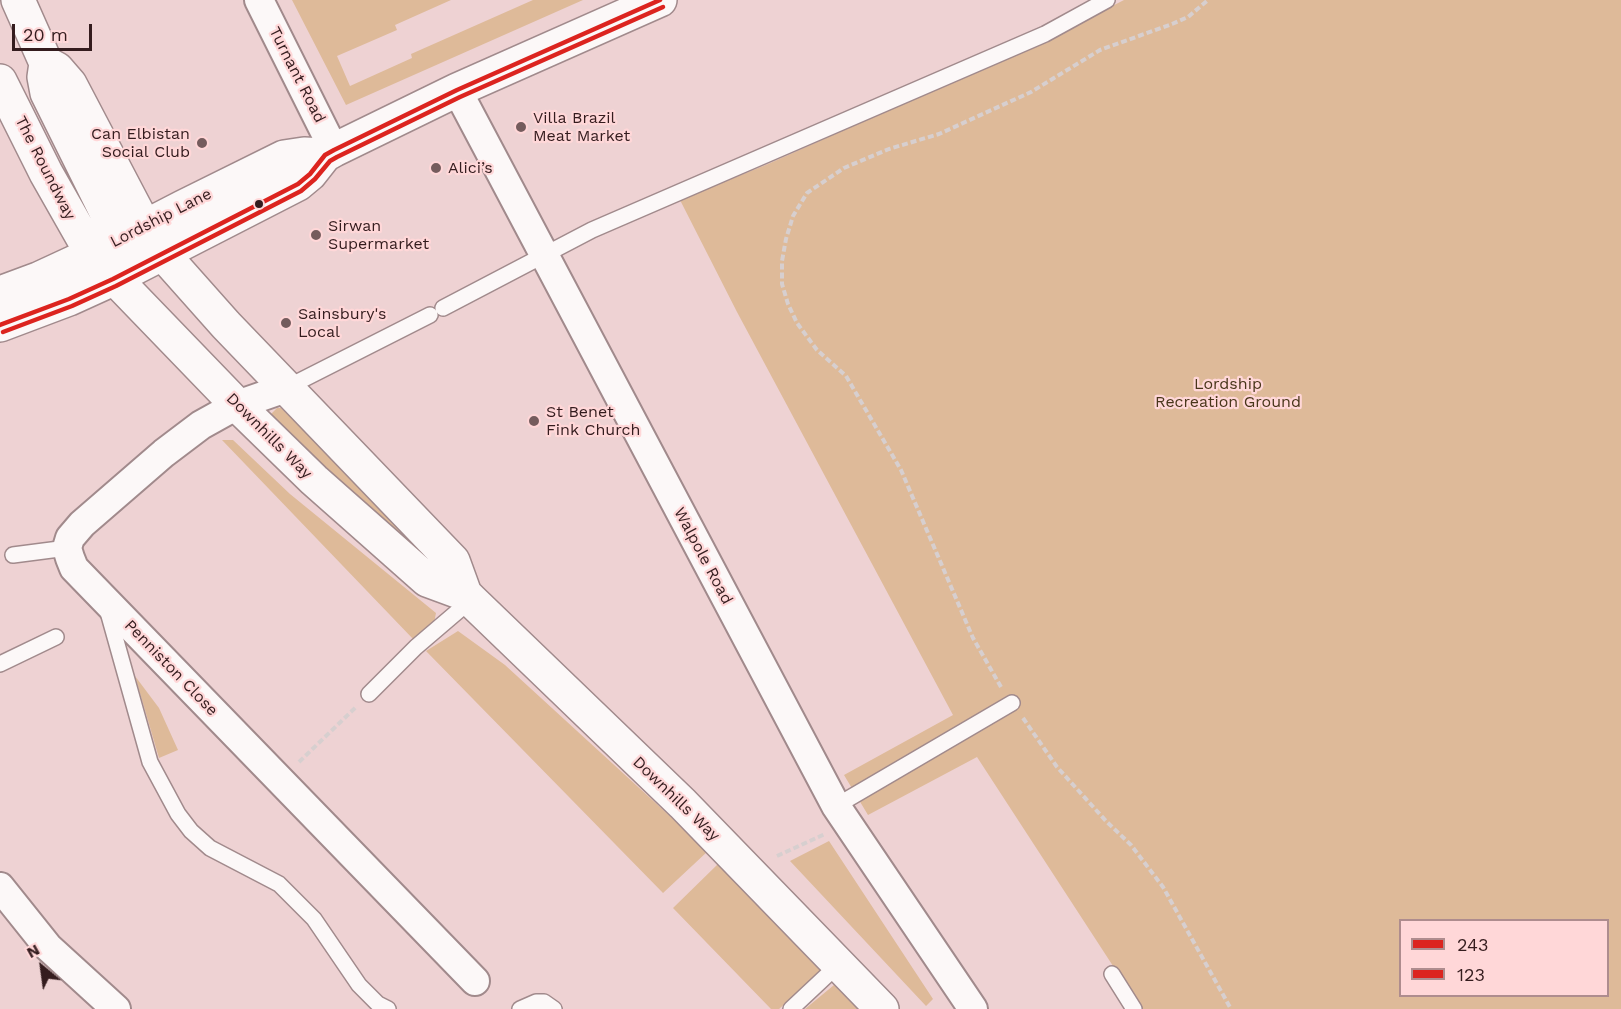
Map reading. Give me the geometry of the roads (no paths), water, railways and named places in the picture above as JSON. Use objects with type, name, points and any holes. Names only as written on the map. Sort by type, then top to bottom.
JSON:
[{"type":"main road","name":"The Roundway","points":[[18,0],[46,63],[44,77],[47,93],[126,251]]},
{"type":"main road","name":"Lordship Lane","points":[[0,325],[69,299],[126,251],[284,157],[330,153],[457,90],[660,0]]},
{"type":"main road","name":"The Roundway","points":[[0,81],[46,173],[126,251]]},
{"type":"main road","name":"Lordship Lane","points":[[0,293],[126,251]]},
{"type":"main road","name":"Downhills Way","points":[[126,251],[286,388],[453,561],[468,597]]},
{"type":"main road","name":"Downhills Way","points":[[126,251],[237,405],[314,480],[427,580],[468,597],[683,804],[882,1009]]},
{"type":"street","name":"Turnant Road","points":[[259,0],[330,153]]},
{"type":"street","name":"Walpole Road","points":[[457,90],[841,815],[973,1009]]},
{"type":"street","points":[[68,548],[70,538],[82,524],[164,453],[201,425],[237,405],[286,388]]},
{"type":"street","name":"Penniston Close","points":[[68,548],[74,568],[475,981]]},
{"type":"street","points":[[0,887],[48,947],[116,1009]]},
{"type":"lane","points":[[286,388],[603,225],[1045,34],[1107,0]]},
{"type":"lane","points":[[13,555],[68,548]]},
{"type":"lane","points":[[369,694],[468,597]]},
{"type":"lane","points":[[105,600],[150,762],[178,814],[191,831],[210,848],[279,884],[314,919],[359,985],[378,1004],[388,1009]]},
{"type":"lane","points":[[0,664],[56,637]]},
{"type":"lane","points":[[841,815],[1012,703]]},
{"type":"lane","points":[[791,1009],[839,964]]},
{"type":"lane","points":[[1112,974],[1134,1009]]},
{"type":"lane","points":[[520,1009],[536,1002],[549,1005],[554,1009]]},
{"type":"place","name":"Villa Brazil Meat Market","points":[[521,127]]},
{"type":"place","name":"Can Elbistan Social Club","points":[[202,143]]},
{"type":"place","name":"Alici’s","points":[[436,168]]},
{"type":"place","name":"Sirwan Supermarket","points":[[316,235]]},
{"type":"place","name":"Sainsbury's Local","points":[[286,323]]},
{"type":"place","name":"St Benet Fink Church","points":[[534,421]]},
{"type":"park label","name":"Lordship Recreation Ground","points":[[1228,393]]}]
